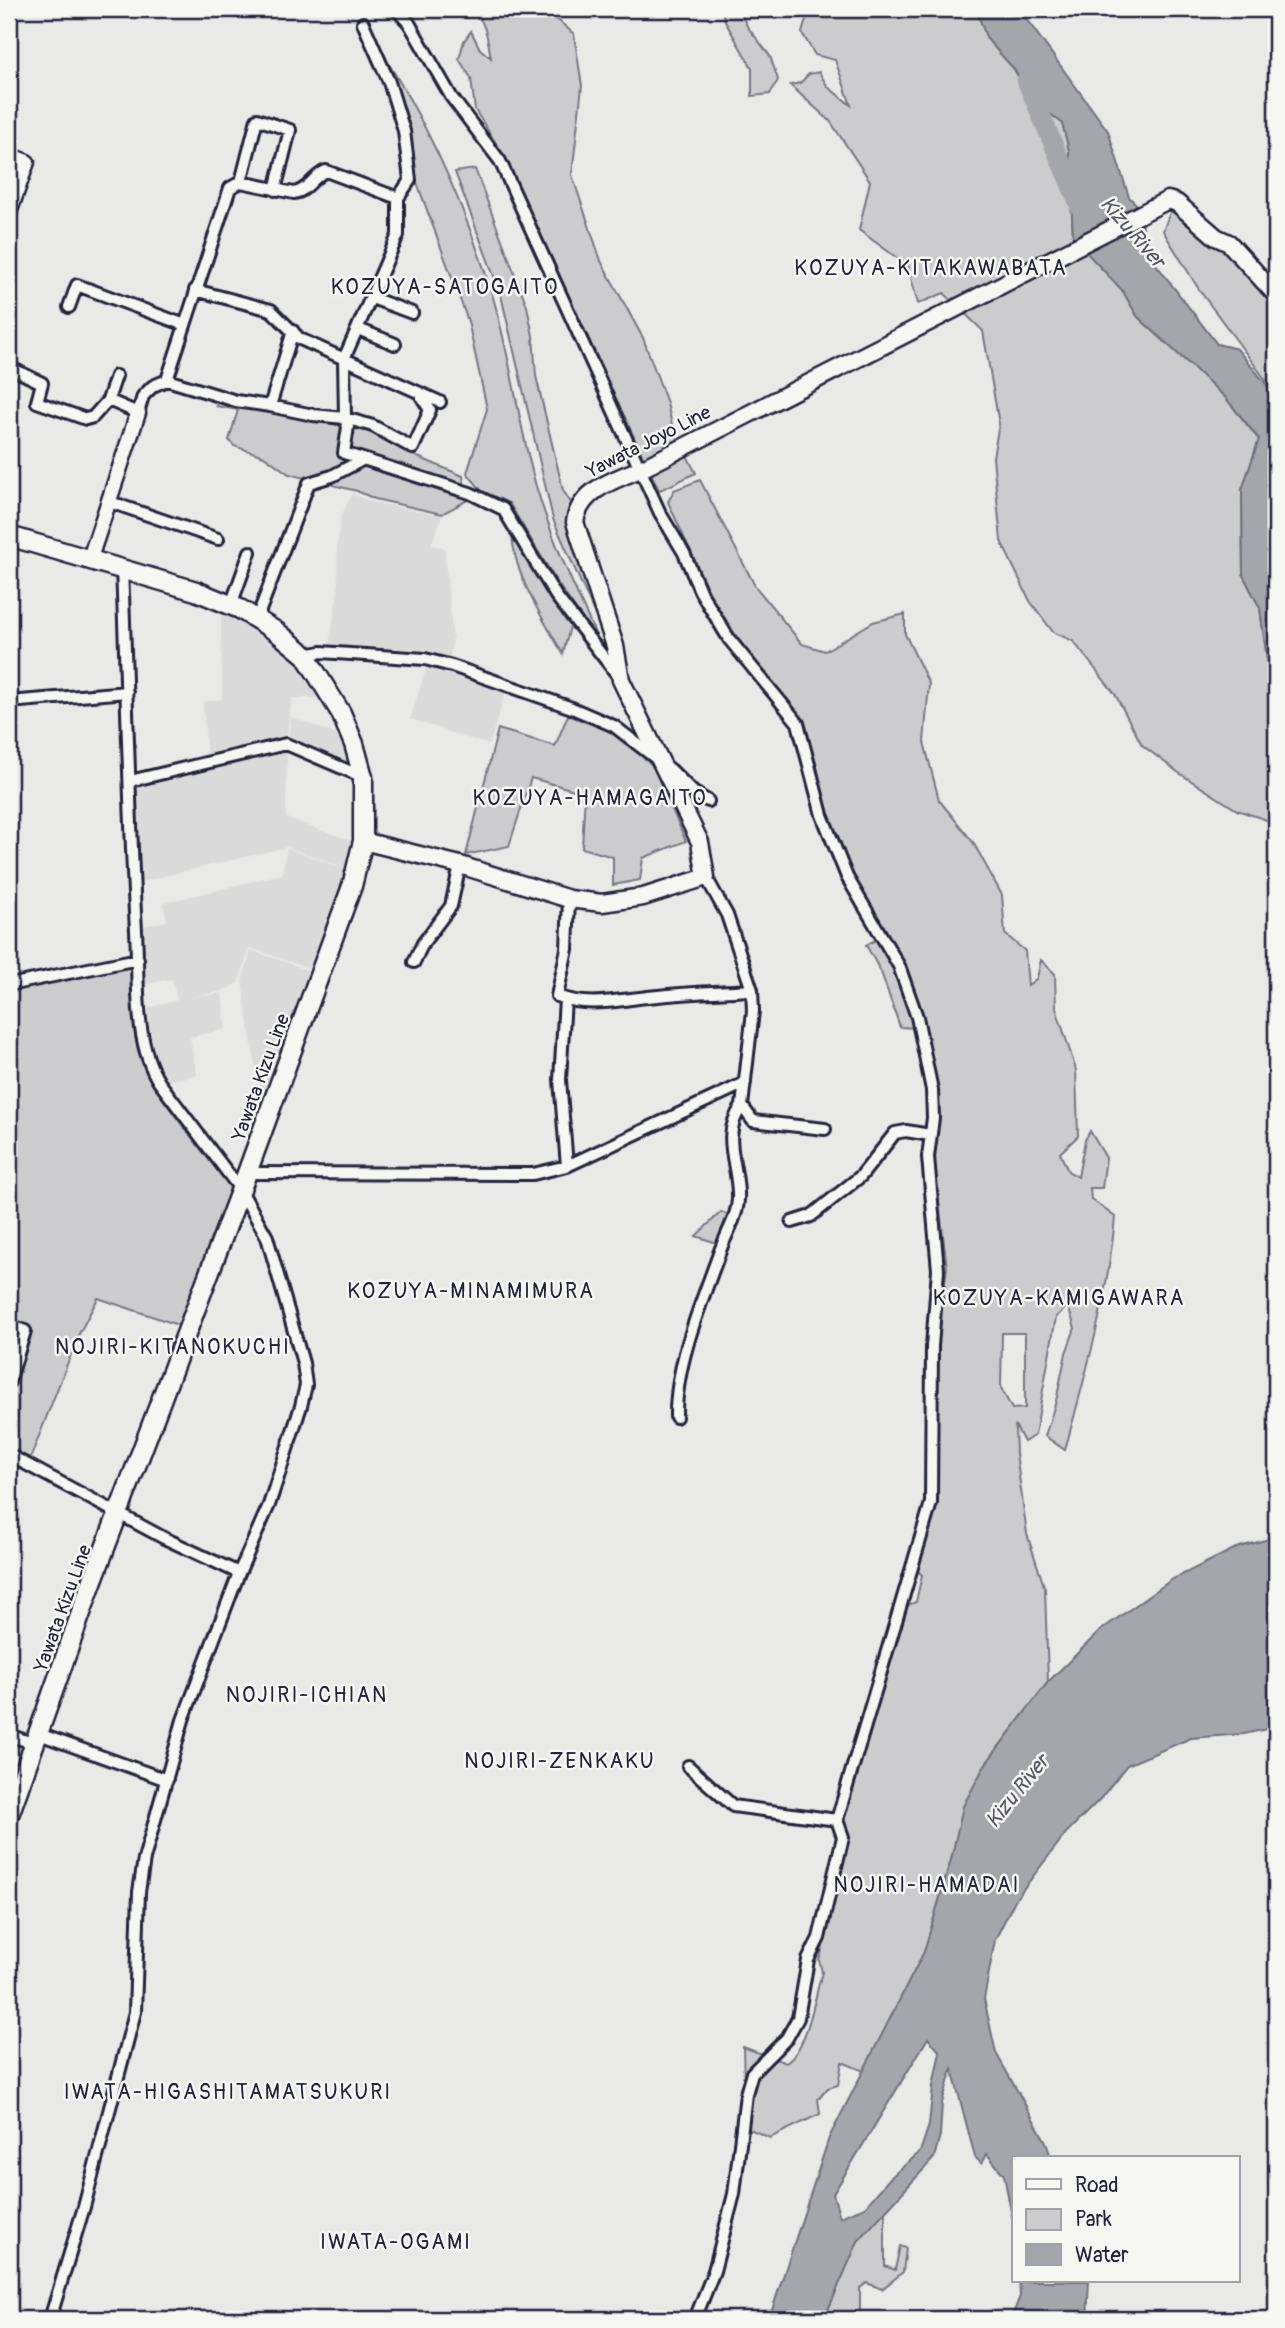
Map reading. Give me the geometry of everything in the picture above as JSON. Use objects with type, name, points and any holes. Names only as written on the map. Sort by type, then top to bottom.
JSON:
[{"type":"main road","name":"Yawata Joyo Line","points":[[706,877],[700,842],[621,680],[615,646],[575,522],[576,510],[584,499],[598,488],[643,468],[1168,200],[1177,203],[1216,237],[1229,243],[1276,295]]},
{"type":"main road","name":"Yawata Kizu Line","points":[[9,536],[196,591],[257,618],[305,655],[341,713],[355,744],[363,777],[363,841],[352,886],[91,1585],[9,1815]]},
{"type":"main road","points":[[363,841],[460,864],[569,899],[603,902],[643,897],[706,877]]},
{"type":"street","points":[[396,9],[409,23],[452,98],[500,161],[643,468],[660,513],[684,553],[700,591],[729,639],[798,723],[822,815],[847,877],[898,966],[917,1017],[932,1090],[933,1118],[928,1157],[938,1270],[932,1346],[931,1503],[837,1820],[843,1837],[819,1938],[808,1960],[798,2018],[787,2038],[752,2073],[746,2094],[734,2193],[714,2271],[695,2319]]},
{"type":"street","points":[[363,23],[389,82],[404,131],[410,180],[398,198],[398,235],[344,359],[345,418],[348,427],[344,453],[470,493],[503,509],[556,596],[621,680]]},
{"type":"street","points":[[241,182],[257,119],[290,130],[275,190]]},
{"type":"street","points":[[9,155],[27,162],[9,213]]},
{"type":"street","points":[[167,380],[230,188],[241,182],[275,190],[300,192],[319,174],[326,172],[398,198]]},
{"type":"street","points":[[69,307],[77,285],[185,325]]},
{"type":"street","points":[[195,290],[271,310],[300,339],[440,402]]},
{"type":"street","points":[[372,298],[412,313]]},
{"type":"street","points":[[358,329],[395,344]]},
{"type":"street","points":[[270,405],[293,331]]},
{"type":"street","points":[[9,367],[42,383],[37,402],[86,419],[93,417],[108,400],[116,376]]},
{"type":"street","points":[[90,558],[143,396],[153,386],[167,380],[211,396],[313,415],[345,418],[373,426],[414,448],[430,410],[421,394]]},
{"type":"street","points":[[108,400],[138,413]]},
{"type":"street","points":[[257,618],[309,482],[332,476],[362,460]]},
{"type":"street","points":[[110,502],[218,538]]},
{"type":"street","points":[[231,605],[250,552]]},
{"type":"street","points":[[50,2319],[81,2217],[135,2012],[139,1892],[144,1859],[183,1720],[239,1573],[269,1505],[306,1385],[303,1363],[267,1237],[243,1181],[168,1096],[151,1069],[142,1043],[122,569]]},
{"type":"street","points":[[305,655],[321,652],[425,659],[572,708],[614,726],[708,802]]},
{"type":"street","points":[[9,702],[127,692]]},
{"type":"street","points":[[130,781],[286,744],[363,777]]},
{"type":"street","points":[[414,962],[422,943],[451,906],[460,864]]},
{"type":"street","points":[[676,1417],[676,1399],[688,1346],[721,1248],[734,1220],[738,1200],[730,1131],[734,1116],[742,1106],[753,1011],[752,990],[727,915],[706,877]]},
{"type":"street","points":[[569,899],[567,949],[557,996],[573,1002],[599,1003],[752,990]]},
{"type":"street","points":[[9,985],[138,959]]},
{"type":"street","points":[[565,999],[560,1080],[567,1166]]},
{"type":"street","points":[[243,1181],[533,1174],[567,1166],[746,1083]]},
{"type":"street","points":[[742,1106],[753,1121],[825,1129]]},
{"type":"street","points":[[792,1222],[811,1216],[862,1176],[895,1133],[906,1131],[930,1135]]},
{"type":"street","points":[[9,1325],[25,1331],[9,1382]]},
{"type":"street","points":[[9,1455],[119,1514],[239,1573]]},
{"type":"street","points":[[9,1735],[37,1739],[167,1780]]},
{"type":"street","points":[[688,1766],[733,1806],[837,1820]]},
{"type":"shaded area","points":[[352,494],[372,502],[442,516],[431,545],[444,547],[453,642],[449,659],[419,652],[329,645],[338,591],[337,545],[341,517]]},
{"type":"shaded area","points":[[221,610],[240,614],[279,644],[300,665],[321,698],[292,698],[286,740],[207,759],[203,702],[222,699]]},
{"type":"shaded area","points":[[427,666],[506,691],[489,745],[410,719]]},
{"type":"shaded area","points":[[291,717],[341,736],[350,768],[288,741]]},
{"type":"shaded area","points":[[280,747],[287,749],[286,818],[355,842],[349,869],[287,847],[140,882],[135,784]]},
{"type":"shaded area","points":[[287,848],[348,870],[311,969],[250,948],[238,983],[223,991],[188,998],[222,993],[226,1029],[190,1037],[197,1075],[168,1081],[150,1046],[148,1008],[177,1000],[172,979],[145,984],[142,926],[167,921],[163,903],[282,874]]},
{"type":"shaded area","points":[[251,950],[310,971],[262,1106],[242,982]]},
{"type":"green space","points":[[472,9],[545,9],[574,34],[582,86],[572,175],[601,261],[643,338],[667,403],[673,429],[696,473],[659,490],[506,159],[475,110],[471,78],[459,59],[464,41],[471,31],[480,49],[491,58],[483,25]]},
{"type":"green space","points":[[721,9],[739,9],[747,26],[770,56],[778,80],[770,94],[752,96],[752,68]]},
{"type":"green space","points":[[809,9],[976,9],[987,39],[1014,69],[1032,100],[1062,122],[1069,150],[1073,238],[1122,290],[1138,317],[1225,397],[1259,440],[1242,490],[1243,575],[1260,608],[1269,674],[1276,685],[1276,823],[1237,810],[1179,773],[1142,745],[1115,694],[1073,641],[1053,632],[1030,601],[1001,541],[993,457],[999,424],[983,331],[944,293],[918,304],[908,266],[859,230],[870,181],[830,121],[790,85],[800,83],[809,74],[819,72],[828,87],[851,105],[835,60],[815,55],[802,33]]},
{"type":"green space","points":[[382,53],[431,140],[471,231],[499,318],[542,506],[600,644],[558,584],[509,503],[482,491],[467,473],[487,409],[468,321],[416,180],[407,130]]},
{"type":"green space","points":[[475,169],[527,306],[533,336],[536,376],[563,490],[576,505],[614,658],[553,519],[501,295],[455,172]]},
{"type":"green space","points":[[1172,207],[1228,247],[1276,300],[1276,394],[1200,291],[1163,231]]},
{"type":"green space","points":[[218,401],[367,431],[413,455],[463,476],[466,501],[442,514],[375,499],[357,491],[289,474],[264,456],[234,446],[229,440],[238,410],[216,406]]},
{"type":"green space","points":[[700,480],[755,586],[802,644],[825,651],[873,622],[905,614],[905,634],[929,684],[924,742],[939,800],[973,842],[1002,895],[1005,934],[1025,951],[1028,986],[1037,978],[1041,960],[1055,974],[1056,1008],[1076,1070],[1078,1136],[1060,1153],[1068,1171],[1078,1177],[1085,1140],[1090,1131],[1106,1158],[1102,1188],[1090,1188],[1091,1199],[1115,1217],[1102,1306],[1065,1450],[1045,1436],[1075,1328],[1068,1306],[1056,1317],[1035,1435],[1024,1442],[1015,1425],[1016,1454],[1027,1534],[1045,1589],[1048,1682],[985,1765],[964,1806],[924,1952],[864,2071],[842,2062],[838,2085],[828,2088],[818,2099],[820,2114],[770,2138],[745,2127],[743,2047],[786,2063],[800,2047],[805,2035],[822,1972],[819,1960],[823,1947],[819,1927],[843,1853],[839,1826],[905,1606],[916,1602],[922,1575],[915,1568],[936,1503],[935,1354],[947,1268],[933,1153],[939,1117],[932,1060],[916,1028],[900,1027],[881,972],[866,945],[883,936],[858,889],[829,815],[815,759],[795,713],[755,663],[714,603],[668,502],[674,490]],"holes":[[[1002,1333],[1025,1333],[1025,1408],[1012,1409],[1001,1388]]]},
{"type":"green space","points":[[512,530],[571,623],[563,654],[523,578],[513,546]]},
{"type":"green space","points":[[568,715],[609,731],[652,764],[686,841],[643,858],[640,880],[613,885],[613,857],[582,848],[585,793],[531,778],[509,846],[466,855],[498,729],[555,746]]},
{"type":"green space","points":[[132,966],[136,1042],[151,1080],[177,1118],[234,1188],[181,1326],[98,1298],[79,1334],[30,1459],[9,1449],[9,1391],[32,1330],[9,1321],[9,990]]},
{"type":"green space","points":[[721,1212],[731,1216],[717,1243],[696,1236]]},
{"type":"green space","points":[[885,2211],[885,2266],[895,2270],[900,2246],[906,2248],[903,2272],[882,2289],[867,2283],[860,2288],[860,2319],[824,2319],[858,2241]]},
{"type":"water","points":[[976,9],[1019,9],[1108,131],[1129,197],[1141,209],[1149,255],[1217,344],[1237,349],[1276,396],[1276,685],[1269,674],[1260,608],[1243,575],[1242,490],[1259,439],[1225,397],[1138,317],[1122,290],[1073,238],[1069,150],[1062,123],[1032,100],[1014,69],[987,39]]},
{"type":"water","points":[[1276,1537],[1276,1727],[1244,1734],[1191,1738],[1127,1765],[1100,1799],[1067,1832],[1015,1900],[995,1940],[984,1999],[996,2053],[1046,2142],[1050,2156],[1012,2156],[1012,2217],[1004,2175],[987,2154],[982,2164],[975,2157],[952,2069],[942,2103],[940,2135],[934,2158],[858,2241],[824,2319],[769,2319],[829,2138],[924,1952],[951,1860],[963,1806],[985,1765],[1048,1682],[1101,1630],[1171,1580],[1236,1548]],"holes":[[[928,2038],[940,2052],[929,2125],[920,2152],[890,2178],[865,2207],[840,2217],[833,2194]]]},
{"type":"water","points":[[1019,2282],[1089,2282],[1087,2319],[1011,2319],[1020,2296]]},
{"type":"waterway","name":"Kizu River","points":[[1026,80],[1080,207]]},
{"type":"district","name":"KOZUYA-KITAKAWABATA","points":[[931,268]]},
{"type":"district","name":"KOZUYA-SATOGAITO","points":[[445,287]]},
{"type":"district","name":"KOZUYA-HAMAGAITO","points":[[590,798]]},
{"type":"district","name":"KOZUYA-MINAMIMURA","points":[[471,1291]]},
{"type":"district","name":"KOZUYA-KAMIGAWARA","points":[[1059,1298]]},
{"type":"district","name":"NOJIRI-KITANOKUCHI","points":[[173,1347]]},
{"type":"district","name":"NOJIRI-ICHIAN","points":[[307,1695]]},
{"type":"district","name":"NOJIRI-ZENKAKU","points":[[560,1761]]},
{"type":"district","name":"NOJIRI-HAMADAI","points":[[927,1885]]},
{"type":"district","name":"IWATA-HIGASHITAMATSUKURI","points":[[228,2092]]},
{"type":"district","name":"IWATA-OGAMI","points":[[396,2242]]}]
